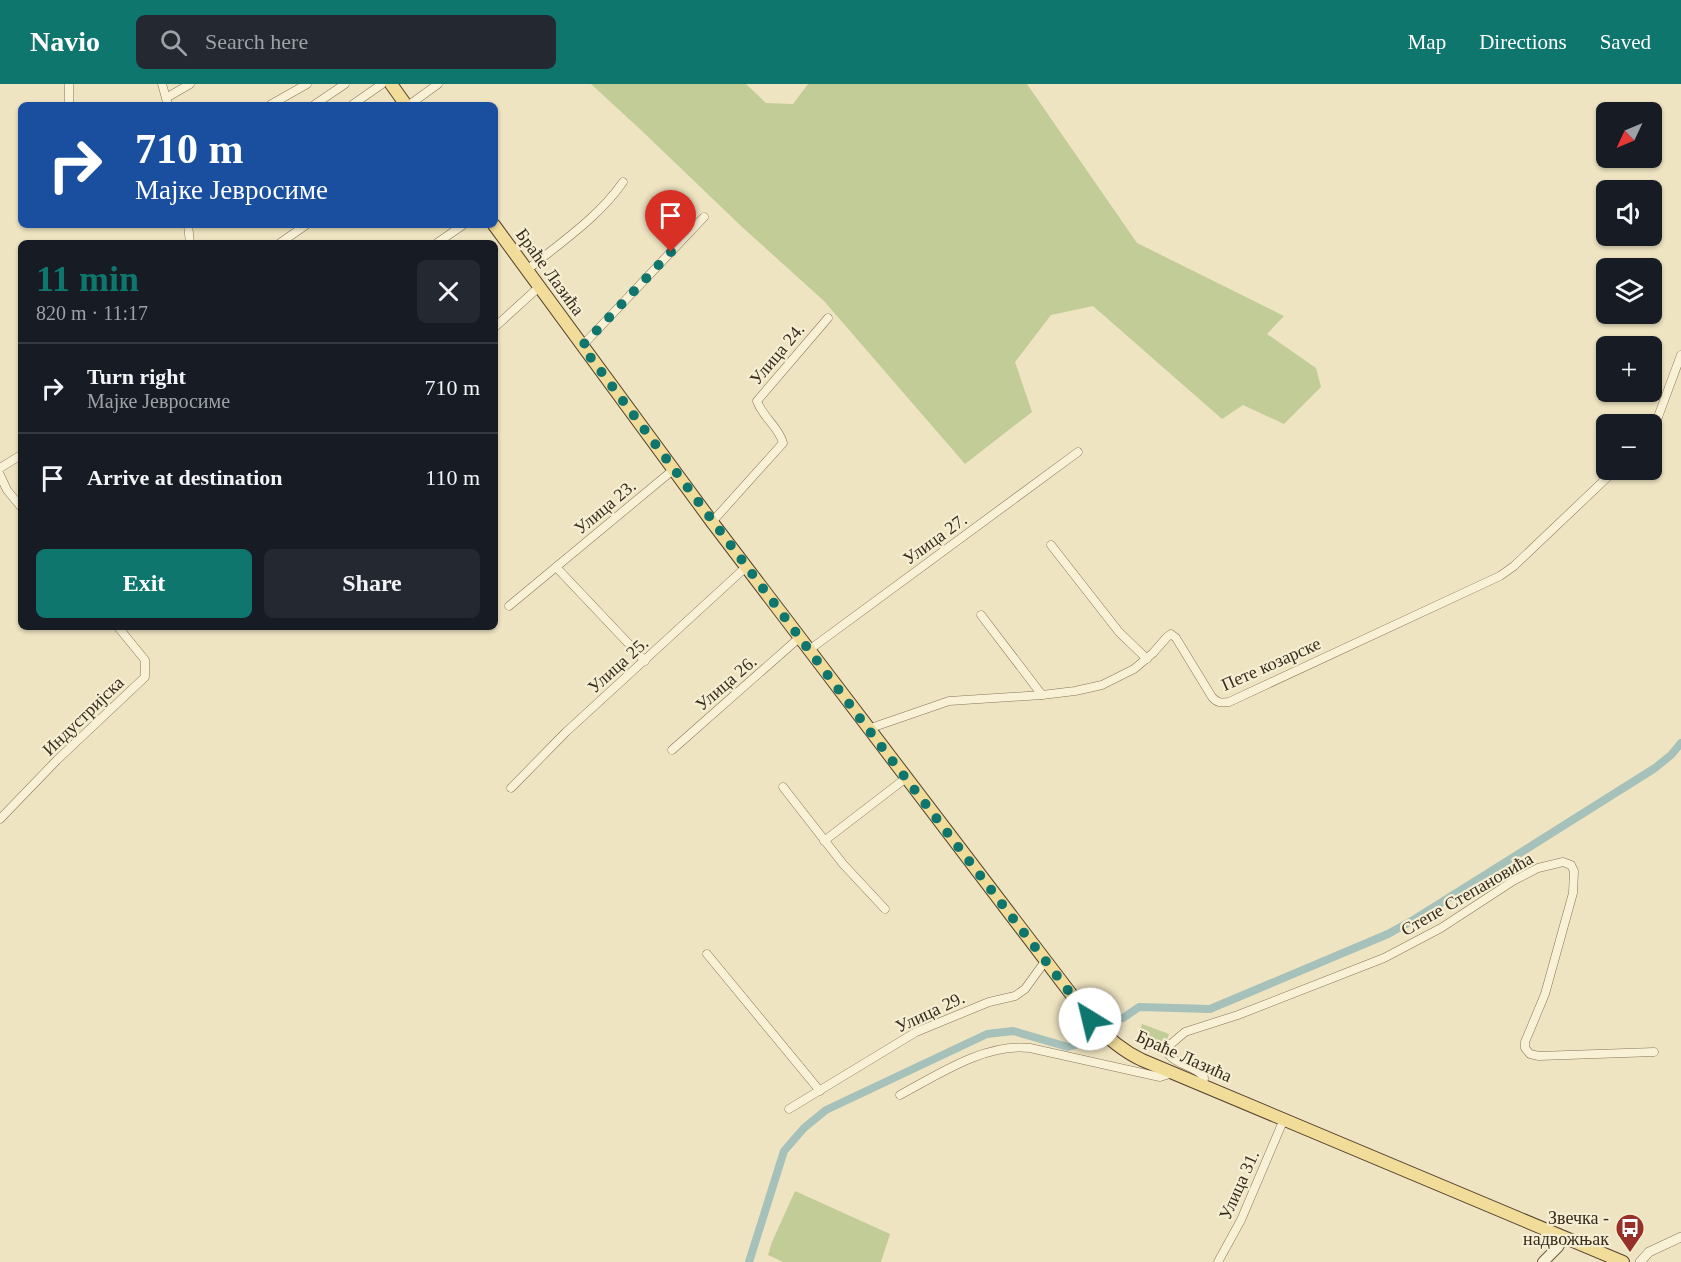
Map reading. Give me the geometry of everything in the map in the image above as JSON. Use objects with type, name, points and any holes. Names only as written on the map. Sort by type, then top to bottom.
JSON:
[{"type":"main road","points":[[391,84],[406,102]]},
{"type":"main road","name":"Браће Лазића","points":[[496,228],[799,638],[1090,1019],[1111,1041],[1132,1055],[1623,1262]]},
{"type":"main road","points":[[1543,1262],[1558,1247],[1563,1238]]},
{"type":"street","points":[[69,84],[69,102]]},
{"type":"street","points":[[162,84],[167,102],[190,84]]},
{"type":"street","points":[[275,102],[307,84]]},
{"type":"street","points":[[318,102],[345,84]]},
{"type":"street","points":[[356,102],[382,84]]},
{"type":"street","points":[[412,102],[438,84]]},
{"type":"street","points":[[527,270],[598,211],[623,182]]},
{"type":"street","points":[[582,346],[704,217]]},
{"type":"street","points":[[284,240],[302,228]]},
{"type":"street","points":[[441,240],[459,228]]},
{"type":"street","points":[[498,324],[539,287]]},
{"type":"street","name":"Улица 24.","points":[[712,522],[783,443],[781,435],[761,413],[757,401],[828,318]]},
{"type":"street","points":[[1659,414],[1681,355]]},
{"type":"street","name":"Улица 27.","points":[[809,650],[1078,452]]},
{"type":"street","points":[[0,468],[18,457]]},
{"type":"street","name":"Улица 23.","points":[[509,606],[673,470]]},
{"type":"street","points":[[0,475],[7,490],[18,503]]},
{"type":"street","name":"Пете козарске","points":[[868,729],[950,701],[1075,691],[1102,685],[1134,669],[1167,637],[1174,635],[1216,702],[1229,702],[1500,576],[1514,566],[1604,480]]},
{"type":"street","points":[[1051,545],[1119,632],[1147,658]]},
{"type":"street","points":[[556,567],[645,661]]},
{"type":"street","name":"Улица 25.","points":[[511,788],[566,732],[746,567]]},
{"type":"street","points":[[981,615],[1042,694]]},
{"type":"street","name":"Индустријска","points":[[0,819],[57,760],[145,677],[144,660],[120,630]]},
{"type":"street","name":"Улица 26.","points":[[672,750],[799,638]]},
{"type":"street","points":[[824,841],[906,778]]},
{"type":"street","points":[[783,787],[824,841],[885,909]]},
{"type":"street","name":"Степе Степановића","points":[[1203,1084],[1204,1078],[1201,1073],[1174,1060],[1169,1055],[1169,1047],[1180,1034],[1238,1015],[1384,958],[1441,928],[1513,881],[1538,868],[1563,861],[1574,871],[1573,893],[1545,994],[1525,1042],[1525,1048],[1530,1054],[1539,1056],[1654,1052]]},
{"type":"street","points":[[708,954],[820,1090]]},
{"type":"street","name":"Улица 29.","points":[[789,1109],[916,1032],[989,1002],[1015,996],[1025,989],[1046,960]]},
{"type":"street","points":[[900,1095],[982,1055],[1014,1048],[1030,1048],[1160,1077],[1173,1072]]},
{"type":"street","name":"Улица 31.","points":[[1218,1262],[1241,1220],[1284,1119]]},
{"type":"street","points":[[1640,1262],[1649,1252],[1681,1237]]},
{"type":"green space","points":[[591,84],[746,84],[766,103],[793,104],[808,84],[1027,84],[1137,243],[1284,316],[1267,334],[1316,368],[1321,387],[1284,424],[1243,405],[1222,419],[1093,306],[1051,315],[1015,362],[1032,412],[965,464],[824,301]]},
{"type":"green space","points":[[1142,1024],[1169,1034],[1163,1051],[1136,1041]]},
{"type":"green space","points":[[795,1191],[890,1234],[881,1262],[783,1262],[768,1255]]},
{"type":"waterway","points":[[1123,1018],[1139,1007],[1210,1009],[1388,934],[1655,768],[1681,743]]},
{"type":"waterway","points":[[749,1262],[784,1151],[804,1128],[826,1110],[987,1034],[1013,1031],[1068,1047],[1091,1041]]},
{"type":"place","name":"Звечка - надвожњак","points":[[1630,1254]]},
{"type":"route","points":[[671,252],[582,346],[868,729],[1090,1019]]}]
